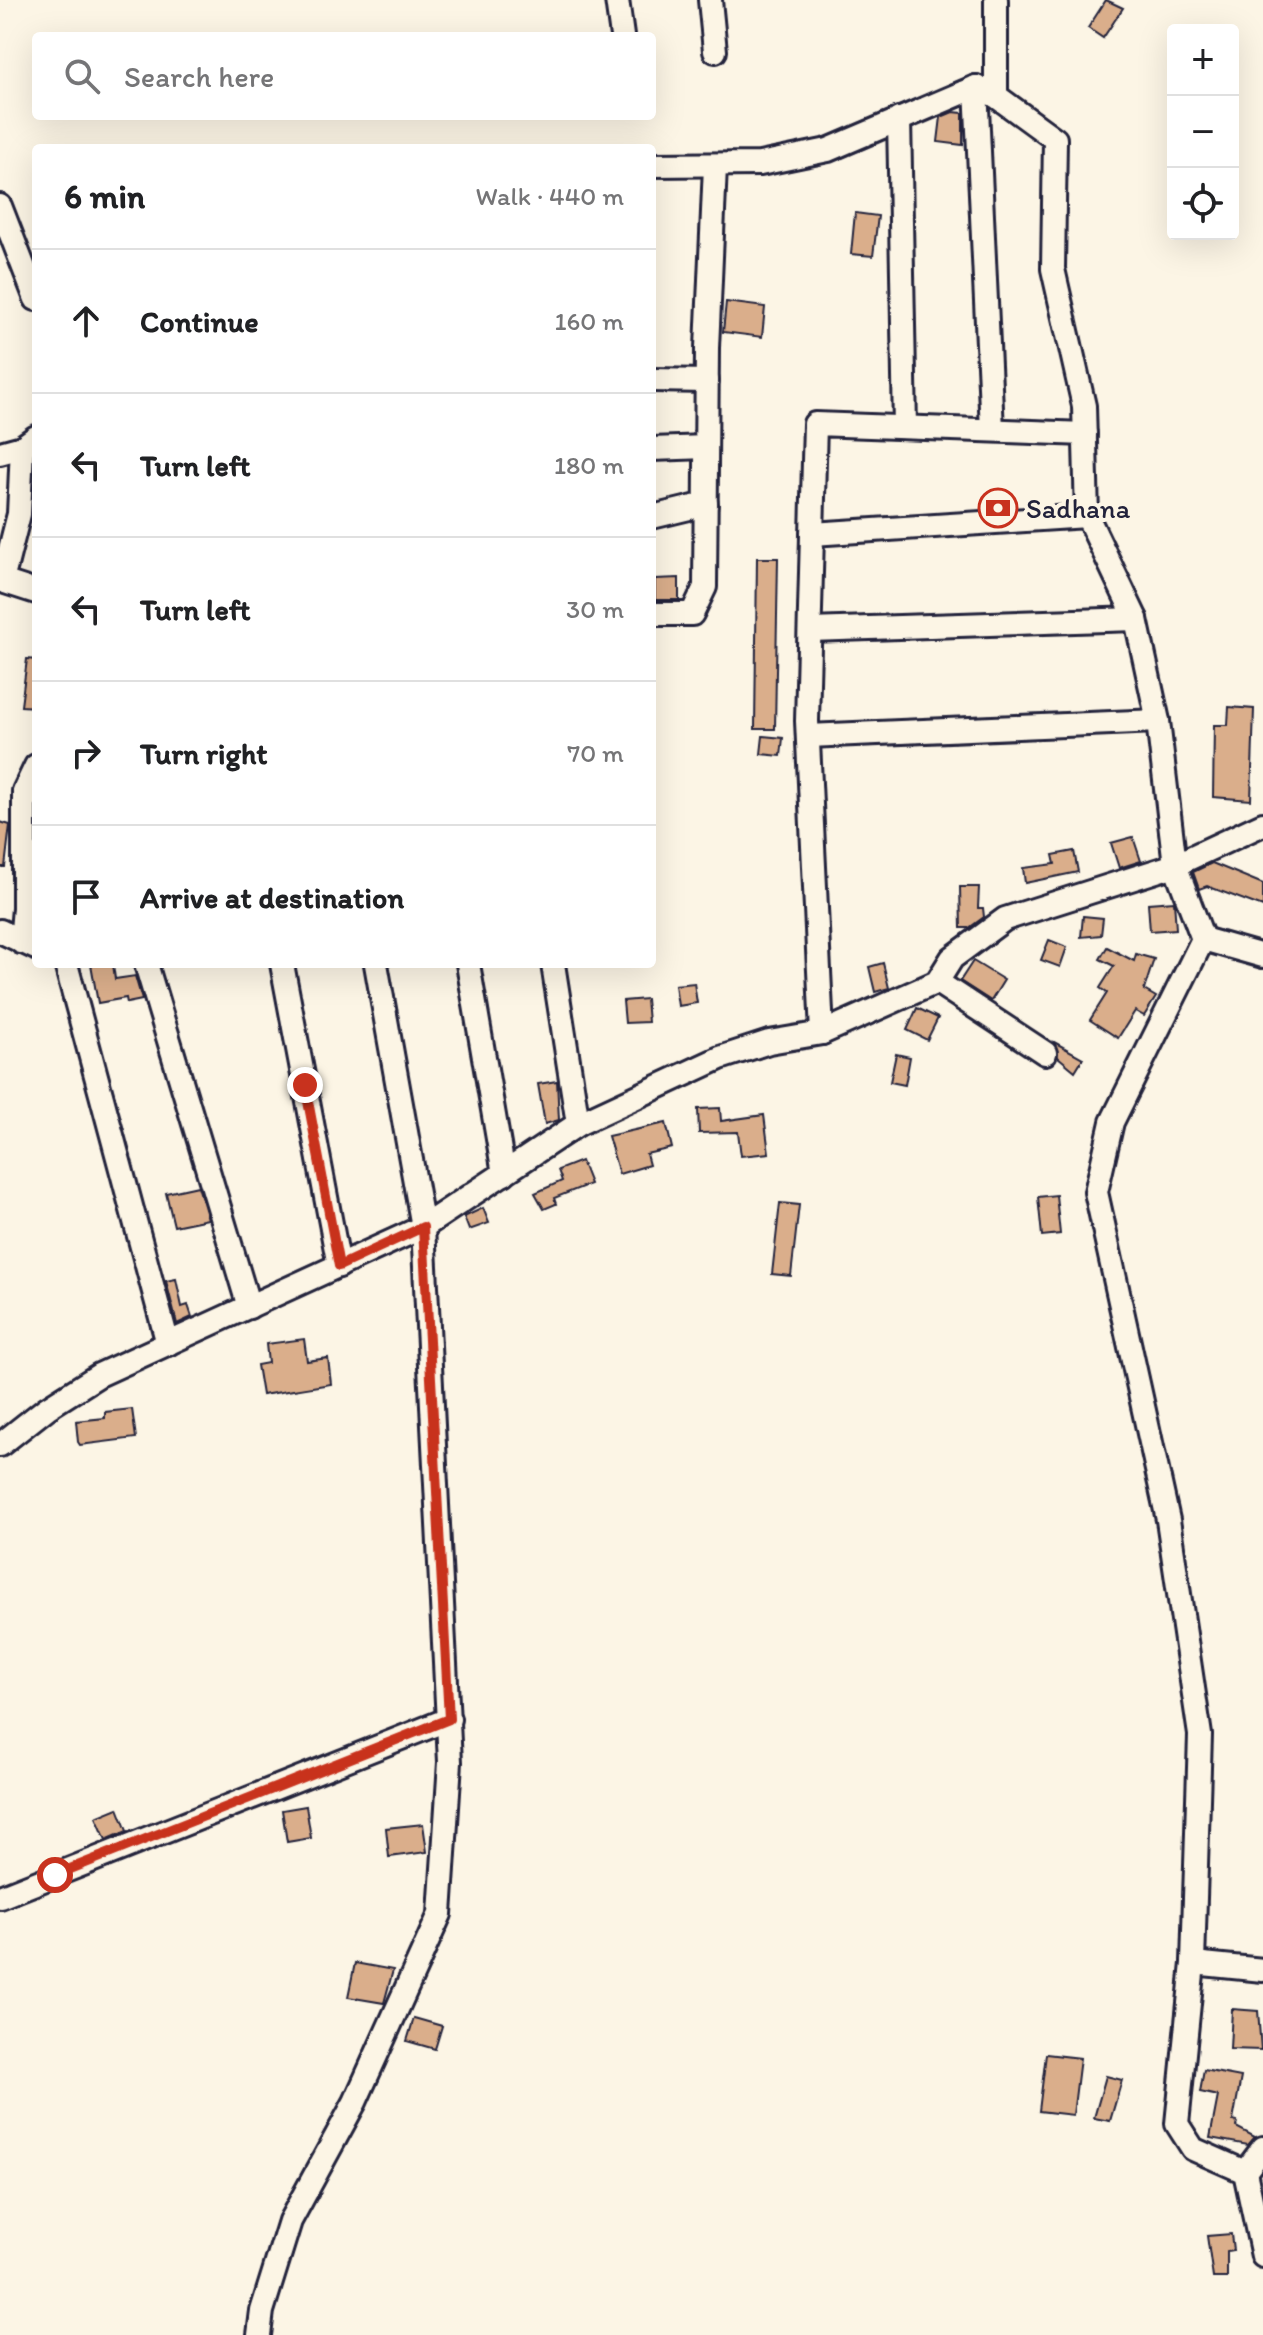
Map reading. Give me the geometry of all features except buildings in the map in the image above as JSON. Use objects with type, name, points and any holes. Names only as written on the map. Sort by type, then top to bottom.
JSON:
[{"type":"street","points":[[617,0],[621,32]]},
{"type":"street","points":[[710,0],[715,51]]},
{"type":"street","points":[[992,430],[986,91],[996,0]]},
{"type":"street","points":[[656,165],[760,164],[828,150],[899,119],[986,91]]},
{"type":"street","points":[[986,91],[1055,139],[1053,269],[1084,406],[1087,516],[1136,619],[1158,721],[1175,865],[1203,939],[1112,1122],[1096,1192],[1168,1520],[1200,1735],[1193,1963],[1177,2124],[1193,2149],[1245,2172]]},
{"type":"street","points":[[899,119],[905,427]]},
{"type":"street","points":[[656,614],[692,614],[705,587],[707,381],[715,166]]},
{"type":"street","points":[[0,206],[32,289]]},
{"type":"street","points":[[656,380],[707,381]]},
{"type":"street","points":[[822,1033],[808,736],[815,424],[1085,434]]},
{"type":"street","points":[[0,453],[29,442],[19,514],[2,581],[32,591]]},
{"type":"street","points":[[656,449],[706,447]]},
{"type":"street","points":[[656,516],[706,504]]},
{"type":"street","points":[[812,534],[1087,516]]},
{"type":"street","points":[[810,630],[1136,619]]},
{"type":"street","points":[[808,736],[1158,721]]},
{"type":"street","points":[[0,931],[28,945],[24,791],[32,774]]},
{"type":"street","points":[[0,1445],[71,1391],[423,1227],[578,1124],[720,1058],[769,1042],[822,1033],[937,982],[952,958],[1005,919],[1175,865],[1263,824]]},
{"type":"street","points":[[1203,939],[1263,956]]},
{"type":"street","points":[[67,968],[168,1344]]},
{"type":"street","points":[[147,968],[249,1307]]},
{"type":"street","points":[[283,968],[339,1266]]},
{"type":"street","points":[[259,2335],[262,2311],[290,2221],[355,2102],[440,1914],[450,1762],[449,1719],[423,1227],[377,968]]},
{"type":"street","points":[[469,968],[504,1174]]},
{"type":"street","points":[[554,968],[578,1124]]},
{"type":"street","points":[[937,982],[1045,1053]]},
{"type":"street","points":[[0,1897],[449,1719]]},
{"type":"street","points":[[1193,1963],[1263,1970]]},
{"type":"street","points":[[1263,2148],[1245,2172],[1263,2256]]},
{"type":"place","name":"Sadhana","points":[[998,508]]},
{"type":"route","points":[[55,1875],[193,1823],[449,1719],[437,1446],[423,1227],[339,1266],[305,1085]]}]
